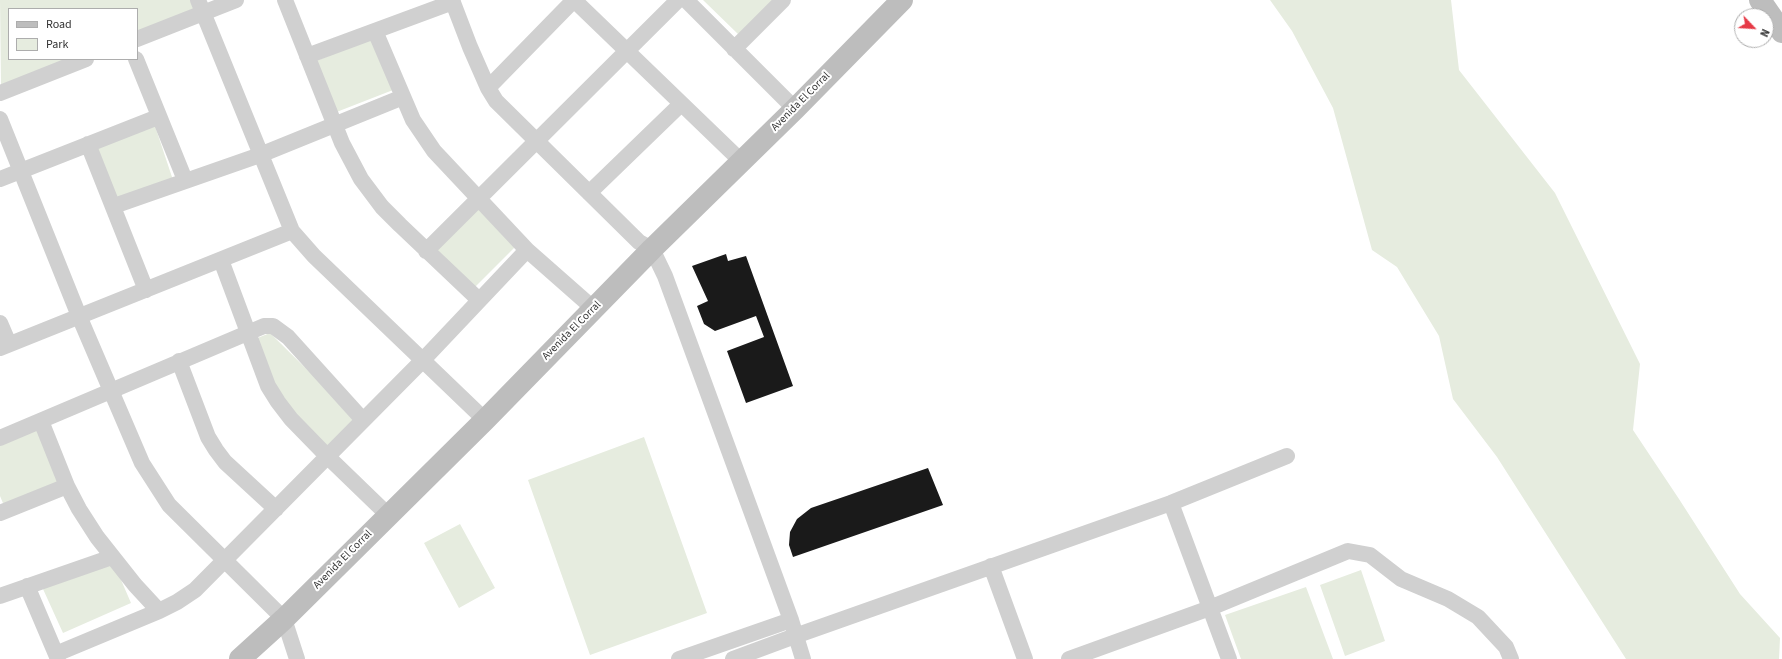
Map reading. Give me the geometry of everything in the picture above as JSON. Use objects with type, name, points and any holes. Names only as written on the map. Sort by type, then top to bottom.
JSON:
[{"type":"street","points":[[138,38],[200,7],[236,0]]},
{"type":"street","points":[[285,0],[342,143],[361,179],[382,207],[478,300]]},
{"type":"street","points":[[488,88],[574,0],[741,161]]},
{"type":"street","points":[[426,251],[678,0]]},
{"type":"street","points":[[686,0],[734,50],[795,109]]},
{"type":"street","points":[[734,50],[783,0]]},
{"type":"street","name":"Avenida El Corral","points":[[240,659],[284,619],[485,420],[652,249],[795,109],[902,0]]},
{"type":"street","points":[[1760,0],[1782,32]]},
{"type":"street","points":[[307,56],[452,1],[488,88],[496,101],[639,242],[652,249],[665,276],[803,659]]},
{"type":"street","points":[[200,7],[292,232],[314,256],[485,420]]},
{"type":"street","points":[[375,31],[402,97],[422,135],[434,151],[527,250],[594,309]]},
{"type":"street","points":[[0,94],[84,60]]},
{"type":"street","points":[[136,60],[158,117],[185,180]]},
{"type":"street","points":[[114,206],[260,155],[402,97]]},
{"type":"street","points":[[589,193],[681,104]]},
{"type":"street","points":[[0,179],[158,117]]},
{"type":"street","points":[[0,119],[79,316],[142,463],[169,505],[284,619],[297,659]]},
{"type":"street","points":[[88,144],[114,206],[146,290]]},
{"type":"street","points":[[0,323],[4,346],[292,232]]},
{"type":"street","points":[[28,586],[57,656],[159,611],[177,602],[195,590],[422,361],[478,300],[527,250]]},
{"type":"street","points":[[221,260],[268,386],[291,419],[388,515]]},
{"type":"street","points":[[0,438],[179,361],[249,334],[264,326],[273,326],[280,330],[363,420]]},
{"type":"street","points":[[179,361],[208,437],[216,450],[225,462],[276,509]]},
{"type":"street","points":[[41,421],[67,486],[97,537],[112,557],[159,611]]},
{"type":"street","points":[[679,659],[793,628],[991,566],[1171,503],[1287,456]]},
{"type":"street","points":[[1,510],[67,486]]},
{"type":"street","points":[[1171,503],[1229,659]]},
{"type":"street","points":[[1069,659],[1210,608],[1348,551],[1370,555],[1401,580],[1448,599],[1478,617],[1506,647],[1511,659]]},
{"type":"street","points":[[0,596],[112,557]]},
{"type":"street","points":[[991,566],[1025,659]]},
{"type":"street","points":[[733,659],[793,628]]},
{"type":"green space","points":[[0,0],[190,0],[194,9],[138,32],[138,8],[8,8],[8,60],[66,60],[1,86]]},
{"type":"green space","points":[[703,0],[774,0],[739,35]]},
{"type":"green space","points":[[1270,0],[1451,0],[1459,70],[1555,193],[1640,364],[1633,430],[1740,594],[1780,638],[1779,659],[1626,659],[1497,457],[1453,399],[1439,336],[1397,267],[1372,250],[1333,108],[1292,31]]},
{"type":"green space","points":[[372,37],[393,90],[334,113],[314,62]]},
{"type":"green space","points":[[154,123],[174,183],[117,207],[93,147]]},
{"type":"green space","points":[[479,207],[517,245],[472,290],[433,253]]},
{"type":"green space","points":[[270,333],[357,419],[327,449],[282,401],[255,339]]},
{"type":"green space","points":[[39,426],[62,486],[5,508],[0,496],[0,442]]},
{"type":"green space","points":[[644,437],[707,613],[590,655],[528,480]]},
{"type":"green space","points":[[460,524],[495,588],[459,608],[424,543]]},
{"type":"green space","points":[[112,559],[131,603],[63,633],[43,589]]},
{"type":"green space","points":[[1361,570],[1385,641],[1345,656],[1320,585]]},
{"type":"green space","points":[[1306,587],[1333,659],[1241,659],[1225,615]]},
{"type":"building","points":[[726,254],[728,261],[746,256],[793,386],[746,403],[727,351],[764,337],[756,316],[715,331],[704,324],[697,306],[708,301],[692,266]]},
{"type":"building","points":[[928,468],[943,505],[793,557],[789,545],[790,532],[797,519],[811,508]]}]
